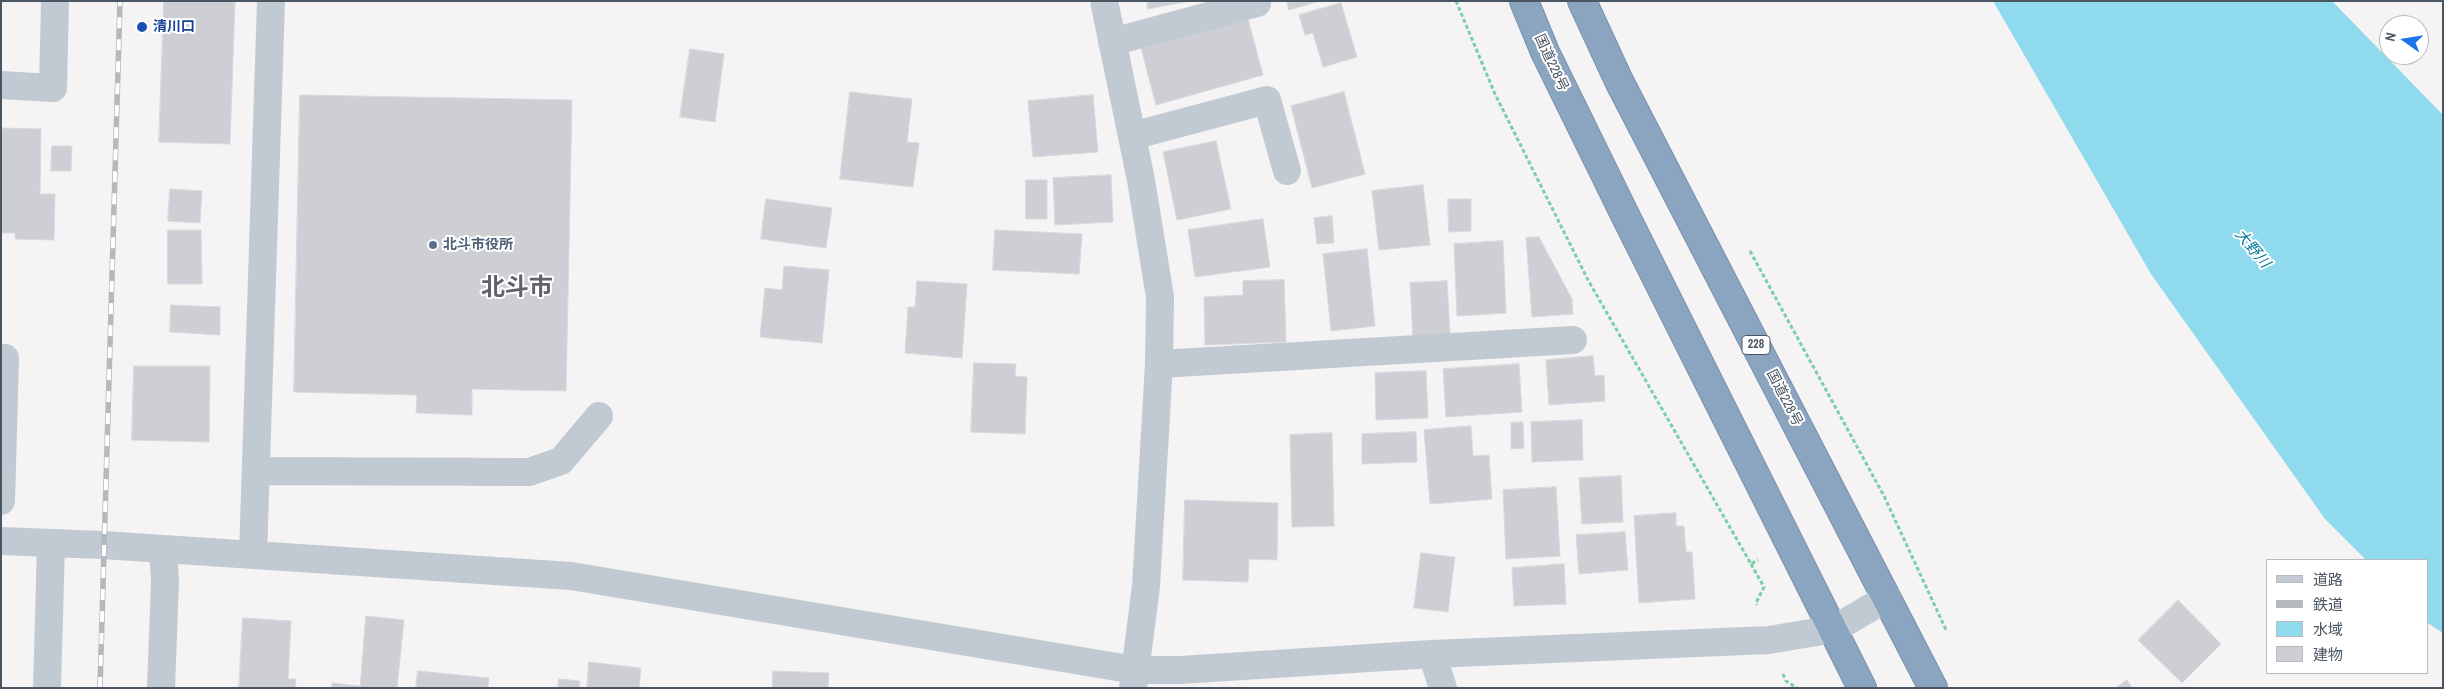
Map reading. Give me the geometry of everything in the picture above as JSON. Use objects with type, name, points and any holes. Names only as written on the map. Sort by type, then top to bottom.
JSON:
[{"type":"highway","name":"国道228号","points":[[1524,1],[1545,52],[1626,217],[1862,688]]},
{"type":"highway","name":"国道228号","points":[[1582,1],[1619,81],[1933,688]]},
{"type":"street","points":[[1,85],[53,88],[56,1]]},
{"type":"street","points":[[253,555],[271,1]]},
{"type":"street","points":[[1104,1],[1132,136],[1160,297],[1159,364],[1146,586],[1142,632],[1134,679]]},
{"type":"street","points":[[1112,42],[1256,3]]},
{"type":"street","points":[[1132,136],[1267,100],[1287,171]]},
{"type":"street","points":[[1159,364],[1572,340]]},
{"type":"street","points":[[1,501],[5,358]]},
{"type":"street","points":[[256,471],[529,472],[561,461],[599,416]]},
{"type":"street","points":[[1,541],[163,549],[571,576],[1134,679],[1180,670],[1432,654],[1769,640],[1834,629],[1887,598]]},
{"type":"street","points":[[47,688],[50,544]]},
{"type":"street","points":[[161,688],[165,582],[163,549]]},
{"type":"street","points":[[1432,654],[1444,688]]},
{"type":"path","points":[[1456,1],[1495,94],[1588,280],[1751,564],[1791,544]]},
{"type":"path","points":[[1747,246],[1884,496],[1845,516]]},
{"type":"water","name":"大野川","points":[[1993,1],[2332,1],[2379,49],[2379,65],[2394,65],[2443,115],[2443,633],[2429,624],[2429,559],[2365,559],[2325,519],[2151,274]]},
{"type":"building","points":[[164,1],[235,1],[230,144],[159,142]]},
{"type":"building","points":[[1147,1],[1190,1],[1148,9]]},
{"type":"building","points":[[1287,1],[1320,1],[1289,10]]},
{"type":"building","points":[[1341,3],[1357,57],[1323,67],[1313,33],[1305,35],[1299,15]]},
{"type":"building","points":[[1248,19],[1263,75],[1156,105],[1141,48]]},
{"type":"building","points":[[690,49],[724,54],[715,122],[680,117]]},
{"type":"building","points":[[850,92],[912,99],[907,142],[919,143],[913,187],[840,179]]},
{"type":"building","points":[[1344,92],[1365,174],[1312,188],[1291,106]]},
{"type":"building","name":"北斗市役所","points":[[300,95],[572,100],[566,391],[472,389],[472,415],[416,413],[417,395],[294,392]]},
{"type":"building","points":[[1093,95],[1098,152],[1033,157],[1028,101]]},
{"type":"building","points":[[1,128],[41,129],[40,194],[55,194],[54,240],[15,239],[15,233],[1,233]]},
{"type":"building","points":[[1216,141],[1231,209],[1177,220],[1163,152]]},
{"type":"building","points":[[52,146],[72,146],[71,171],[51,171]]},
{"type":"building","points":[[1111,175],[1113,222],[1055,225],[1053,178]]},
{"type":"building","points":[[1026,180],[1047,180],[1047,219],[1026,219]]},
{"type":"building","points":[[1423,185],[1430,245],[1379,250],[1372,191]]},
{"type":"building","points":[[170,189],[202,191],[200,223],[168,221]]},
{"type":"building","points":[[766,199],[832,208],[826,248],[761,239]]},
{"type":"building","points":[[1448,199],[1471,199],[1471,231],[1449,232]]},
{"type":"building","points":[[1332,216],[1334,243],[1317,244],[1314,218]]},
{"type":"building","points":[[1263,219],[1270,267],[1195,277],[1188,230]]},
{"type":"building","points":[[168,230],[201,230],[202,284],[168,284]]},
{"type":"building","points":[[995,230],[1082,234],[1079,274],[993,270]]},
{"type":"building","points":[[1539,237],[1572,299],[1573,314],[1532,317],[1526,238]]},
{"type":"building","points":[[1503,241],[1506,313],[1457,316],[1454,244]]},
{"type":"building","points":[[1367,249],[1375,326],[1331,331],[1323,254]]},
{"type":"building","points":[[784,266],[829,270],[822,343],[760,337],[765,288],[782,290]]},
{"type":"building","points":[[1284,280],[1286,342],[1205,345],[1204,297],[1243,295],[1243,281]]},
{"type":"building","points":[[917,281],[967,284],[962,358],[905,353],[908,307],[915,307]]},
{"type":"building","points":[[1447,281],[1450,334],[1413,337],[1410,283]]},
{"type":"building","points":[[171,305],[220,307],[220,335],[170,332]]},
{"type":"building","points":[[1593,356],[1595,376],[1604,375],[1605,401],[1549,405],[1546,360]]},
{"type":"building","points":[[974,363],[1016,364],[1015,376],[1027,377],[1025,434],[971,432]]},
{"type":"building","points":[[1519,364],[1522,412],[1446,417],[1443,369]]},
{"type":"building","points":[[134,366],[210,366],[209,442],[132,440]]},
{"type":"building","points":[[1426,371],[1428,418],[1376,420],[1375,373]]},
{"type":"building","points":[[1582,420],[1583,460],[1532,462],[1531,422]]},
{"type":"building","points":[[1523,422],[1524,448],[1511,449],[1511,423]]},
{"type":"building","points":[[1471,426],[1473,456],[1489,455],[1492,499],[1430,504],[1424,430]]},
{"type":"building","points":[[1416,432],[1417,462],[1362,464],[1362,434]]},
{"type":"building","points":[[1332,433],[1334,526],[1292,527],[1290,435]]},
{"type":"building","points":[[1621,476],[1623,522],[1582,524],[1579,478]]},
{"type":"building","points":[[1556,487],[1560,556],[1506,559],[1503,490]]},
{"type":"building","points":[[1185,500],[1278,503],[1277,560],[1249,559],[1248,582],[1183,580]]},
{"type":"building","points":[[1676,513],[1676,526],[1684,526],[1686,552],[1692,552],[1695,599],[1639,603],[1634,516]]},
{"type":"building","points":[[1625,532],[1628,570],[1579,574],[1576,535]]},
{"type":"building","points":[[1421,553],[1455,557],[1448,612],[1414,608]]},
{"type":"building","points":[[1564,564],[1566,604],[1514,606],[1512,568]]},
{"type":"building","points":[[2178,600],[2221,644],[2182,683],[2138,640]]},
{"type":"building","points":[[366,616],[404,620],[397,688],[332,688],[332,683],[360,686]]},
{"type":"building","points":[[243,618],[291,621],[288,679],[296,679],[295,688],[239,688]]},
{"type":"building","points":[[589,662],[641,668],[639,688],[587,688]]},
{"type":"building","points":[[418,671],[489,678],[488,688],[416,688]]},
{"type":"building","points":[[773,671],[829,673],[828,688],[773,688]]},
{"type":"building","points":[[559,679],[580,681],[579,688],[558,688]]},
{"type":"building","points":[[2127,680],[2132,688],[2116,688]]},
{"type":"railway","points":[[100,688],[120,1]]},
{"type":"place","name":"清川口","points":[[142,27]]},
{"type":"place","name":"北斗市役所","points":[[433,245]]},
{"type":"district","name":"北斗市","points":[[517,289]]}]
